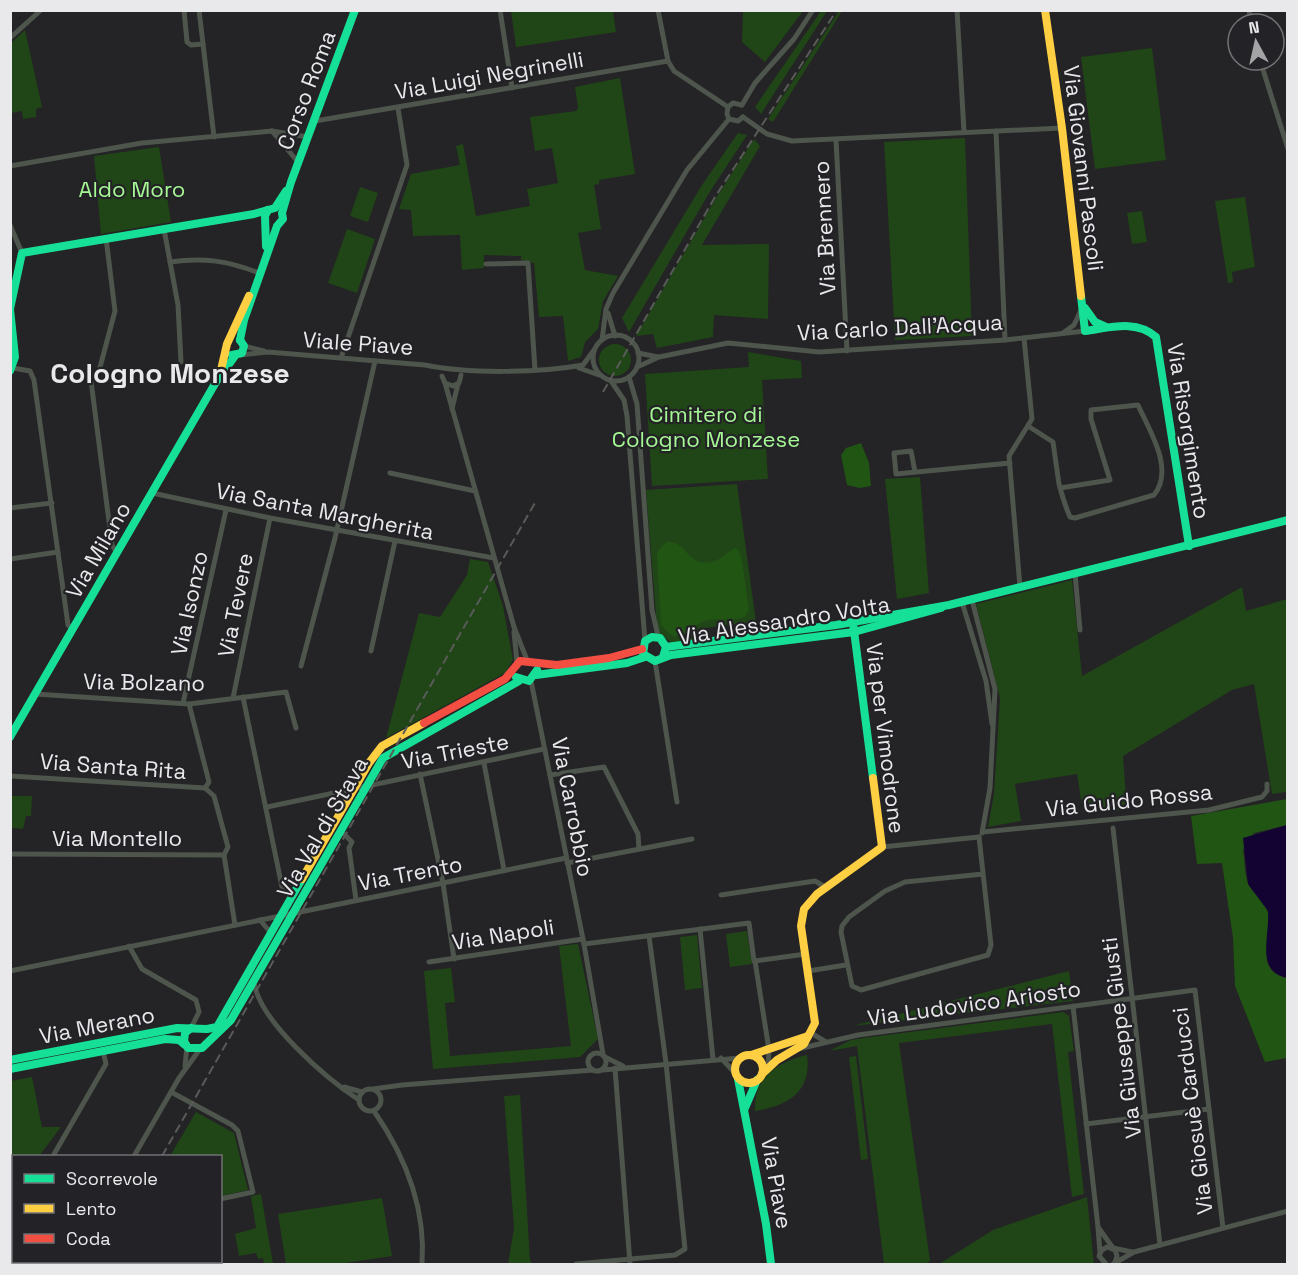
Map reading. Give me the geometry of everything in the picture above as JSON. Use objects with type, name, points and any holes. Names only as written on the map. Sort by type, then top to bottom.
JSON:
[{"type":"street","points":[[10,38],[41,10]]},
{"type":"street","points":[[184,10],[187,42],[191,45],[203,44]]},
{"type":"street","points":[[200,10],[214,136]]},
{"type":"street","name":"Corso Roma","points":[[265,257],[267,223],[265,216],[275,210],[291,182],[355,10]]},
{"type":"street","points":[[500,10],[512,88]]},
{"type":"street","points":[[658,10],[668,61],[675,71],[728,107]]},
{"type":"street","points":[[742,105],[755,83],[794,39],[813,10]]},
{"type":"street","points":[[957,10],[964,132]]},
{"type":"street","name":"Via Giovanni Pascoli","points":[[1045,10],[1062,128],[1086,331]]},
{"type":"street","name":"Via Luigi Negrinelli","points":[[315,121],[668,61]]},
{"type":"street","points":[[1264,72],[1287,149]]},
{"type":"street","points":[[733,103],[742,105],[745,110],[743,117],[738,121],[729,119],[728,107],[733,103]]},
{"type":"street","points":[[341,358],[407,165],[398,108]]},
{"type":"street","points":[[743,117],[767,135],[782,140],[836,140],[1062,128]]},
{"type":"street","points":[[569,368],[584,365],[602,340],[606,309],[613,293],[687,170],[729,119]]},
{"type":"street","points":[[272,131],[298,162]]},
{"type":"street","points":[[10,166],[118,146],[214,136],[272,131],[308,137]]},
{"type":"street","points":[[996,131],[1005,340]]},
{"type":"street","name":"Via Brennero","points":[[836,140],[847,351]]},
{"type":"street","points":[[22,253],[275,210]]},
{"type":"street","name":"Corso Roma","points":[[238,342],[259,273],[277,226],[282,222],[275,210]]},
{"type":"street","points":[[254,214],[267,223],[277,226]]},
{"type":"street","points":[[10,225],[22,253],[12,291],[10,309],[15,357],[12,370],[30,371],[34,380],[68,625],[73,629]]},
{"type":"street","points":[[164,229],[178,305],[181,362]]},
{"type":"street","points":[[99,371],[115,311],[106,238]]},
{"type":"street","points":[[170,262],[196,258],[219,259],[259,273]]},
{"type":"street","points":[[486,264],[528,263],[535,370]]},
{"type":"street","points":[[1082,303],[1095,322],[1110,328]]},
{"type":"street","points":[[1061,334],[1077,321],[1082,303]]},
{"type":"street","points":[[606,309],[615,336]]},
{"type":"street","name":"Via Carlo Dall'Acqua","points":[[637,367],[660,357],[728,343],[804,352],[847,351],[1005,340],[1133,326],[1144,328]]},
{"type":"street","name":"Via Risorgimento","points":[[1144,328],[1153,333],[1159,347],[1189,546]]},
{"type":"street","points":[[602,340],[615,336],[628,339],[638,353],[637,367],[629,377],[620,381],[611,381]]},
{"type":"street","points":[[1020,587],[1010,451],[1032,419],[1024,338]]},
{"type":"street","name":"Viale Piave","points":[[238,342],[268,352]]},
{"type":"street","name":"Via Milano","points":[[216,382],[226,349],[238,342]]},
{"type":"street","name":"Via Milano","points":[[10,737],[14,725],[35,694],[216,382],[237,355],[238,342]]},
{"type":"street","points":[[226,349],[237,355]]},
{"type":"street","points":[[594,350],[595,368],[602,376]]},
{"type":"street","name":"Viale Piave","points":[[237,355],[268,352],[425,364],[446,369]]},
{"type":"street","name":"Via Carlo Dall'Acqua","points":[[638,353],[660,357]]},
{"type":"street","points":[[301,666],[337,530],[375,361]]},
{"type":"street","points":[[425,364],[442,376],[445,383],[514,627],[530,661],[533,678]]},
{"type":"street","points":[[442,376],[446,369],[569,368],[585,369],[611,381],[624,400],[627,416],[644,649]]},
{"type":"street","points":[[457,369],[461,375]]},
{"type":"street","points":[[461,375],[478,369]]},
{"type":"street","points":[[90,373],[112,545],[117,553]]},
{"type":"street","points":[[452,410],[461,375]]},
{"type":"street","points":[[629,377],[639,418],[652,610],[658,636],[666,647],[659,659],[676,802]]},
{"type":"street","points":[[445,383],[451,386],[458,384]]},
{"type":"street","points":[[1028,426],[1053,442],[1060,488],[1070,517],[1075,518],[1154,495],[1159,489],[1162,473],[1160,456],[1137,405],[1091,410],[1091,419],[1110,480],[1060,488]]},
{"type":"street","points":[[915,471],[911,451],[894,453],[896,474],[1010,463]]},
{"type":"street","points":[[390,473],[475,491]]},
{"type":"street","name":"Via Santa Margherita","points":[[152,493],[226,510],[494,558]]},
{"type":"street","points":[[10,508],[52,502]]},
{"type":"street","name":"Via Isonzo","points":[[209,782],[186,703],[226,510]]},
{"type":"street","name":"Via Tevere","points":[[233,698],[270,518]]},
{"type":"street","name":"Via Alessandro Volta","points":[[666,647],[853,623],[945,606],[1287,520]]},
{"type":"street","points":[[371,651],[395,541]]},
{"type":"street","points":[[10,559],[58,552]]},
{"type":"street","points":[[1075,573],[1080,630]]},
{"type":"street","points":[[972,600],[995,689],[990,796],[981,834],[991,945],[988,954],[861,990],[852,987],[846,965],[842,926],[849,917],[885,891],[910,880],[983,874]]},
{"type":"street","points":[[962,602],[988,691],[994,744]]},
{"type":"street","name":"Via Alessandro Volta","points":[[659,659],[854,632],[929,613],[945,606]]},
{"type":"street","name":"Via per Vimodrone","points":[[812,1033],[816,1019],[801,926],[802,914],[812,899],[825,887],[882,847],[853,623]]},
{"type":"street","points":[[514,627],[515,667],[519,681],[627,663],[658,636]]},
{"type":"street","points":[[644,649],[659,659]]},
{"type":"street","points":[[530,661],[551,665],[624,655],[644,649]]},
{"type":"street","name":"Via Val di Stava","points":[[203,1030],[214,1028],[222,1023],[280,916],[372,756],[382,746],[505,679],[515,667],[530,661]]},
{"type":"street","name":"Via Carrobbio","points":[[533,678],[544,749],[584,941],[604,1056]]},
{"type":"street","name":"Via Val di Stava","points":[[203,1046],[231,1020],[381,761],[388,754],[519,681]]},
{"type":"street","name":"Via Bolzano","points":[[35,694],[186,703],[286,692],[296,728]]},
{"type":"street","points":[[243,696],[282,887],[291,898]]},
{"type":"street","name":"Via Trieste","points":[[267,807],[420,774],[484,764],[544,749]]},
{"type":"street","points":[[484,764],[504,870]]},
{"type":"street","points":[[550,776],[604,767],[638,834],[639,849]]},
{"type":"street","points":[[420,774],[442,883],[454,959]]},
{"type":"street","name":"Via Santa Rita","points":[[10,776],[206,788],[209,782]]},
{"type":"street","name":"Via Guido Rossa","points":[[981,834],[1076,820],[1209,810],[1262,796],[1267,791],[1267,784]]},
{"type":"street","points":[[206,788],[214,796],[228,847],[224,855],[235,925]]},
{"type":"street","name":"Via Giuseppe Giusti","points":[[1113,828],[1160,1245]]},
{"type":"street","points":[[341,831],[352,842],[349,848],[356,900]]},
{"type":"street","points":[[882,847],[981,834]]},
{"type":"street","name":"Via Trento","points":[[10,971],[504,870],[692,839]]},
{"type":"street","name":"Via Montello","points":[[10,854],[224,855]]},
{"type":"street","points":[[721,895],[815,881],[825,887]]},
{"type":"street","points":[[260,920],[271,933]]},
{"type":"street","name":"Via Napoli","points":[[429,962],[584,941],[649,936],[748,923],[755,961]]},
{"type":"street","points":[[700,929],[713,1059]]},
{"type":"street","points":[[576,1264],[630,1262],[678,1254],[685,1247],[666,1063],[649,936]]},
{"type":"street","points":[[129,946],[142,969],[196,1000],[200,1012],[184,1037],[186,1063],[136,1155]]},
{"type":"street","points":[[762,1074],[769,1050],[755,961],[806,954]]},
{"type":"street","points":[[808,971],[846,965]]},
{"type":"street","points":[[254,982],[255,992],[283,1035],[358,1100],[363,1110],[374,1111]]},
{"type":"street","name":"Via Ludovico Ariosto","points":[[797,1050],[858,1035],[1195,990]]},
{"type":"street","name":"Via Giosuè Carducci","points":[[1195,990],[1223,1228]]},
{"type":"street","points":[[1073,1006],[1100,1259]]},
{"type":"street","name":"Via Merano","points":[[10,1060],[177,1028],[191,1028]]},
{"type":"street","points":[[179,1078],[207,1037],[203,1030],[191,1028]]},
{"type":"street","points":[[344,1087],[362,1092],[402,1085],[740,1058],[795,1042],[812,1033]]},
{"type":"street","points":[[721,1058],[737,1076],[747,1083],[797,1050],[812,1033]]},
{"type":"street","points":[[812,1033],[819,1041],[830,1042]]},
{"type":"street","name":"Via Merano","points":[[10,1069],[165,1039],[179,1040],[186,1046]]},
{"type":"street","points":[[593,1070],[588,1064],[589,1058],[596,1053],[601,1040]]},
{"type":"street","points":[[186,1046],[192,1049],[203,1046]]},
{"type":"street","points":[[54,1155],[106,1064],[103,1051]]},
{"type":"street","points":[[596,1053],[627,1068]]},
{"type":"street","points":[[751,1055],[760,1061],[762,1074]]},
{"type":"street","points":[[603,1070],[606,1064],[604,1056]]},
{"type":"street","points":[[737,1076],[735,1066],[740,1058]]},
{"type":"street","points":[[568,1072],[588,1064]]},
{"type":"street","points":[[615,1068],[630,1262]]},
{"type":"street","name":"Via Piave","points":[[745,1109],[762,1074]]},
{"type":"street","name":"Via Piave","points":[[737,1076],[766,1224],[771,1264]]},
{"type":"street","points":[[374,1111],[381,1102],[383,1093],[389,1088]]},
{"type":"street","points":[[373,1089],[380,1094],[381,1102]]},
{"type":"street","points":[[171,1092],[232,1125],[238,1131],[253,1192],[222,1199]]},
{"type":"street","points":[[358,1100],[362,1092]]},
{"type":"street","points":[[1086,1124],[1209,1109]]},
{"type":"street","points":[[374,1111],[412,1181],[423,1235],[422,1264]]},
{"type":"street","points":[[1111,1264],[1134,1252],[1287,1211]]},
{"type":"street","points":[[1098,1227],[1117,1253],[1111,1264]]},
{"type":"street","points":[[1100,1259],[1104,1248],[1134,1252]]},
{"type":"street","points":[[1100,1259],[1111,1264]]},
{"type":"green space","points":[[743,10],[803,11],[765,62],[742,42]]},
{"type":"green space","points":[[511,11],[613,11],[616,32],[516,47]]},
{"type":"green space","points":[[821,11],[827,11],[761,114],[755,107]]},
{"type":"green space","points":[[839,11],[842,11],[773,122],[768,119]]},
{"type":"green space","points":[[25,30],[42,107],[36,109],[36,117],[23,119],[22,111],[11,113],[10,44]]},
{"type":"green space","points":[[1152,48],[1166,160],[1095,169],[1081,57]]},
{"type":"green space","points":[[620,78],[635,174],[599,180],[599,184],[594,185],[601,229],[578,233],[585,270],[618,276],[603,301],[598,329],[585,342],[581,357],[568,361],[563,316],[539,317],[534,263],[521,260],[521,256],[484,255],[484,268],[462,270],[460,235],[413,236],[411,210],[399,209],[411,174],[460,165],[456,146],[463,144],[476,216],[530,206],[527,189],[558,183],[552,148],[535,151],[530,117],[576,111],[578,108],[575,87]]},
{"type":"green space","points":[[738,133],[747,135],[709,193],[629,332],[622,318],[702,185]]},
{"type":"green space","points":[[965,138],[972,336],[895,340],[884,142]]},
{"type":"green space","points":[[754,139],[760,146],[702,245],[769,244],[768,319],[714,315],[713,337],[657,348],[653,334],[636,336],[716,198]]},
{"type":"green space","name":"Aldo Moro","points":[[159,147],[171,222],[101,234],[94,156]]},
{"type":"green space","points":[[360,187],[378,193],[368,222],[350,216]]},
{"type":"green space","points":[[1245,197],[1255,267],[1232,272],[1233,282],[1228,283],[1215,201]]},
{"type":"green space","points":[[1142,211],[1147,242],[1132,244],[1127,213]]},
{"type":"green space","points":[[347,229],[375,239],[357,293],[328,283]]},
{"type":"green space","points":[[615,344],[626,349],[631,360],[626,371],[615,376],[604,371],[599,360],[604,349]]},
{"type":"green space","name":"Cimitero di Cologno Monzese","points":[[748,352],[801,361],[802,378],[762,380],[768,479],[652,486],[645,374],[749,367]]},
{"type":"green space","points":[[861,443],[869,463],[871,486],[860,488],[847,485],[841,455],[846,448]]},
{"type":"green space","points":[[920,477],[929,593],[897,599],[885,479]]},
{"type":"green space","points":[[737,484],[756,622],[705,628],[688,642],[672,643],[660,634],[657,627],[646,490]]},
{"type":"green space","points":[[667,542],[679,545],[699,562],[706,563],[718,560],[736,548],[741,555],[749,609],[745,617],[701,622],[679,636],[673,636],[667,632],[661,624],[657,554]]},
{"type":"green space","points":[[470,559],[488,562],[503,606],[513,660],[505,673],[386,738],[419,613],[440,617],[467,575]]},
{"type":"green space","points":[[1072,580],[1082,676],[1242,587],[1246,611],[1287,599],[1287,792],[1272,794],[1254,684],[1232,690],[1123,756],[1127,810],[1083,812],[1077,774],[1015,784],[1021,821],[988,827],[994,794],[1000,698],[976,604]]},
{"type":"green space","points":[[11,796],[32,796],[31,816],[26,816],[23,829],[12,828],[11,848]]},
{"type":"green space","points":[[1287,799],[1287,825],[1254,833],[1243,850],[1248,883],[1263,903],[1269,919],[1267,959],[1276,974],[1287,978],[1287,1058],[1265,1062],[1235,986],[1233,938],[1222,863],[1197,864],[1191,816]]},
{"type":"green space","points":[[747,931],[752,964],[730,967],[726,934]]},
{"type":"green space","points":[[697,935],[702,988],[685,990],[680,937]]},
{"type":"green space","points":[[578,944],[598,1039],[580,1057],[433,1069],[424,971],[451,968],[455,1002],[445,1003],[450,1056],[571,1046],[559,946]]},
{"type":"green space","points":[[1069,971],[1073,1001],[852,1026]]},
{"type":"green space","points":[[1063,1012],[1069,1016],[1074,1051],[1068,1052],[1084,1194],[1072,1197],[1052,1024],[899,1043],[930,1261],[925,1264],[884,1264],[857,1046],[829,1051],[851,1040]]},
{"type":"green space","points":[[807,1055],[806,1079],[795,1095],[778,1105],[755,1111],[758,1089],[769,1073],[786,1062]]},
{"type":"green space","points":[[856,1056],[868,1159],[861,1160],[849,1057]]},
{"type":"green space","points":[[32,1077],[42,1127],[61,1127],[40,1155],[12,1155],[11,1229],[11,1081]]},
{"type":"green space","points":[[520,1095],[532,1264],[508,1264],[514,1228],[504,1096]]},
{"type":"green space","points":[[196,1112],[234,1133],[248,1190],[222,1196],[222,1155],[171,1155]]},
{"type":"green space","points":[[261,1194],[273,1264],[264,1264],[263,1258],[258,1259],[256,1253],[239,1256],[235,1234],[256,1228],[251,1196]]},
{"type":"green space","points":[[1087,1197],[1094,1264],[939,1264],[993,1230]]},
{"type":"green space","points":[[382,1198],[392,1256],[339,1264],[286,1264],[278,1214]]},
{"type":"shaded area","points":[[1288,825],[1287,978],[1277,974],[1267,960],[1268,911],[1248,884],[1243,838]]},
{"type":"railway","points":[[603,392],[715,197],[837,10]]},
{"type":"railway","points":[[163,1155],[536,501]]},
{"type":"traffic: fast","points":[[240,340],[244,320],[277,226],[283,219],[282,213],[291,182],[355,10]]},
{"type":"traffic: fast","points":[[10,309],[22,253],[254,214],[275,208],[286,191]]},
{"type":"traffic: fast","points":[[266,246],[265,216],[268,210]]},
{"type":"traffic: fast","points":[[1081,296],[1085,331],[1131,326],[1148,331],[1156,337],[1189,546]]},
{"type":"traffic: fast","points":[[1085,308],[1095,322],[1106,327]]},
{"type":"traffic: fast","points":[[10,309],[15,357],[10,371]]},
{"type":"traffic: fast","points":[[232,355],[242,353],[244,346],[240,340]]},
{"type":"traffic: fast","points":[[10,737],[216,382],[235,356]]},
{"type":"traffic: fast","points":[[666,647],[836,625],[949,605],[1288,520]]},
{"type":"traffic: fast","points":[[663,657],[666,647],[660,638],[652,637],[645,641],[643,654],[655,661],[671,655],[854,632],[941,608]]},
{"type":"traffic: fast","points":[[853,623],[873,778]]},
{"type":"traffic: fast","points":[[536,675],[627,663],[645,657]]},
{"type":"traffic: fast","points":[[516,677],[529,681],[537,670]]},
{"type":"traffic: fast","points":[[191,1028],[185,1033],[184,1041],[188,1048],[202,1048],[231,1020],[383,758],[519,681]]},
{"type":"traffic: fast","points":[[10,1060],[177,1028],[217,1027],[302,879]]},
{"type":"traffic: fast","points":[[10,1069],[165,1039],[179,1040],[185,1045]]},
{"type":"traffic: fast","points":[[738,1079],[766,1224],[771,1264]]},
{"type":"traffic: fast","points":[[745,1108],[757,1080]]},
{"type":"traffic: slow","points":[[1045,10],[1062,128],[1081,296]]},
{"type":"traffic: slow","points":[[221,370],[227,344],[249,296]]},
{"type":"traffic: slow","points":[[302,879],[369,763],[382,746],[424,723]]},
{"type":"traffic: slow","points":[[762,1074],[777,1060],[804,1044],[815,1023],[801,926],[804,909],[817,894],[882,847],[873,778]]},
{"type":"traffic: slow","points":[[751,1055],[808,1036]]},
{"type":"traffic: slow","points":[[749,1055],[759,1059],[763,1069],[759,1079],[749,1083],[739,1079],[735,1069],[739,1059],[749,1055]]},
{"type":"traffic: jam","points":[[424,723],[505,679],[520,661],[557,665],[609,658],[642,649]]},
{"type":"district","name":"Cologno Monzese","points":[[170,373]]}]
